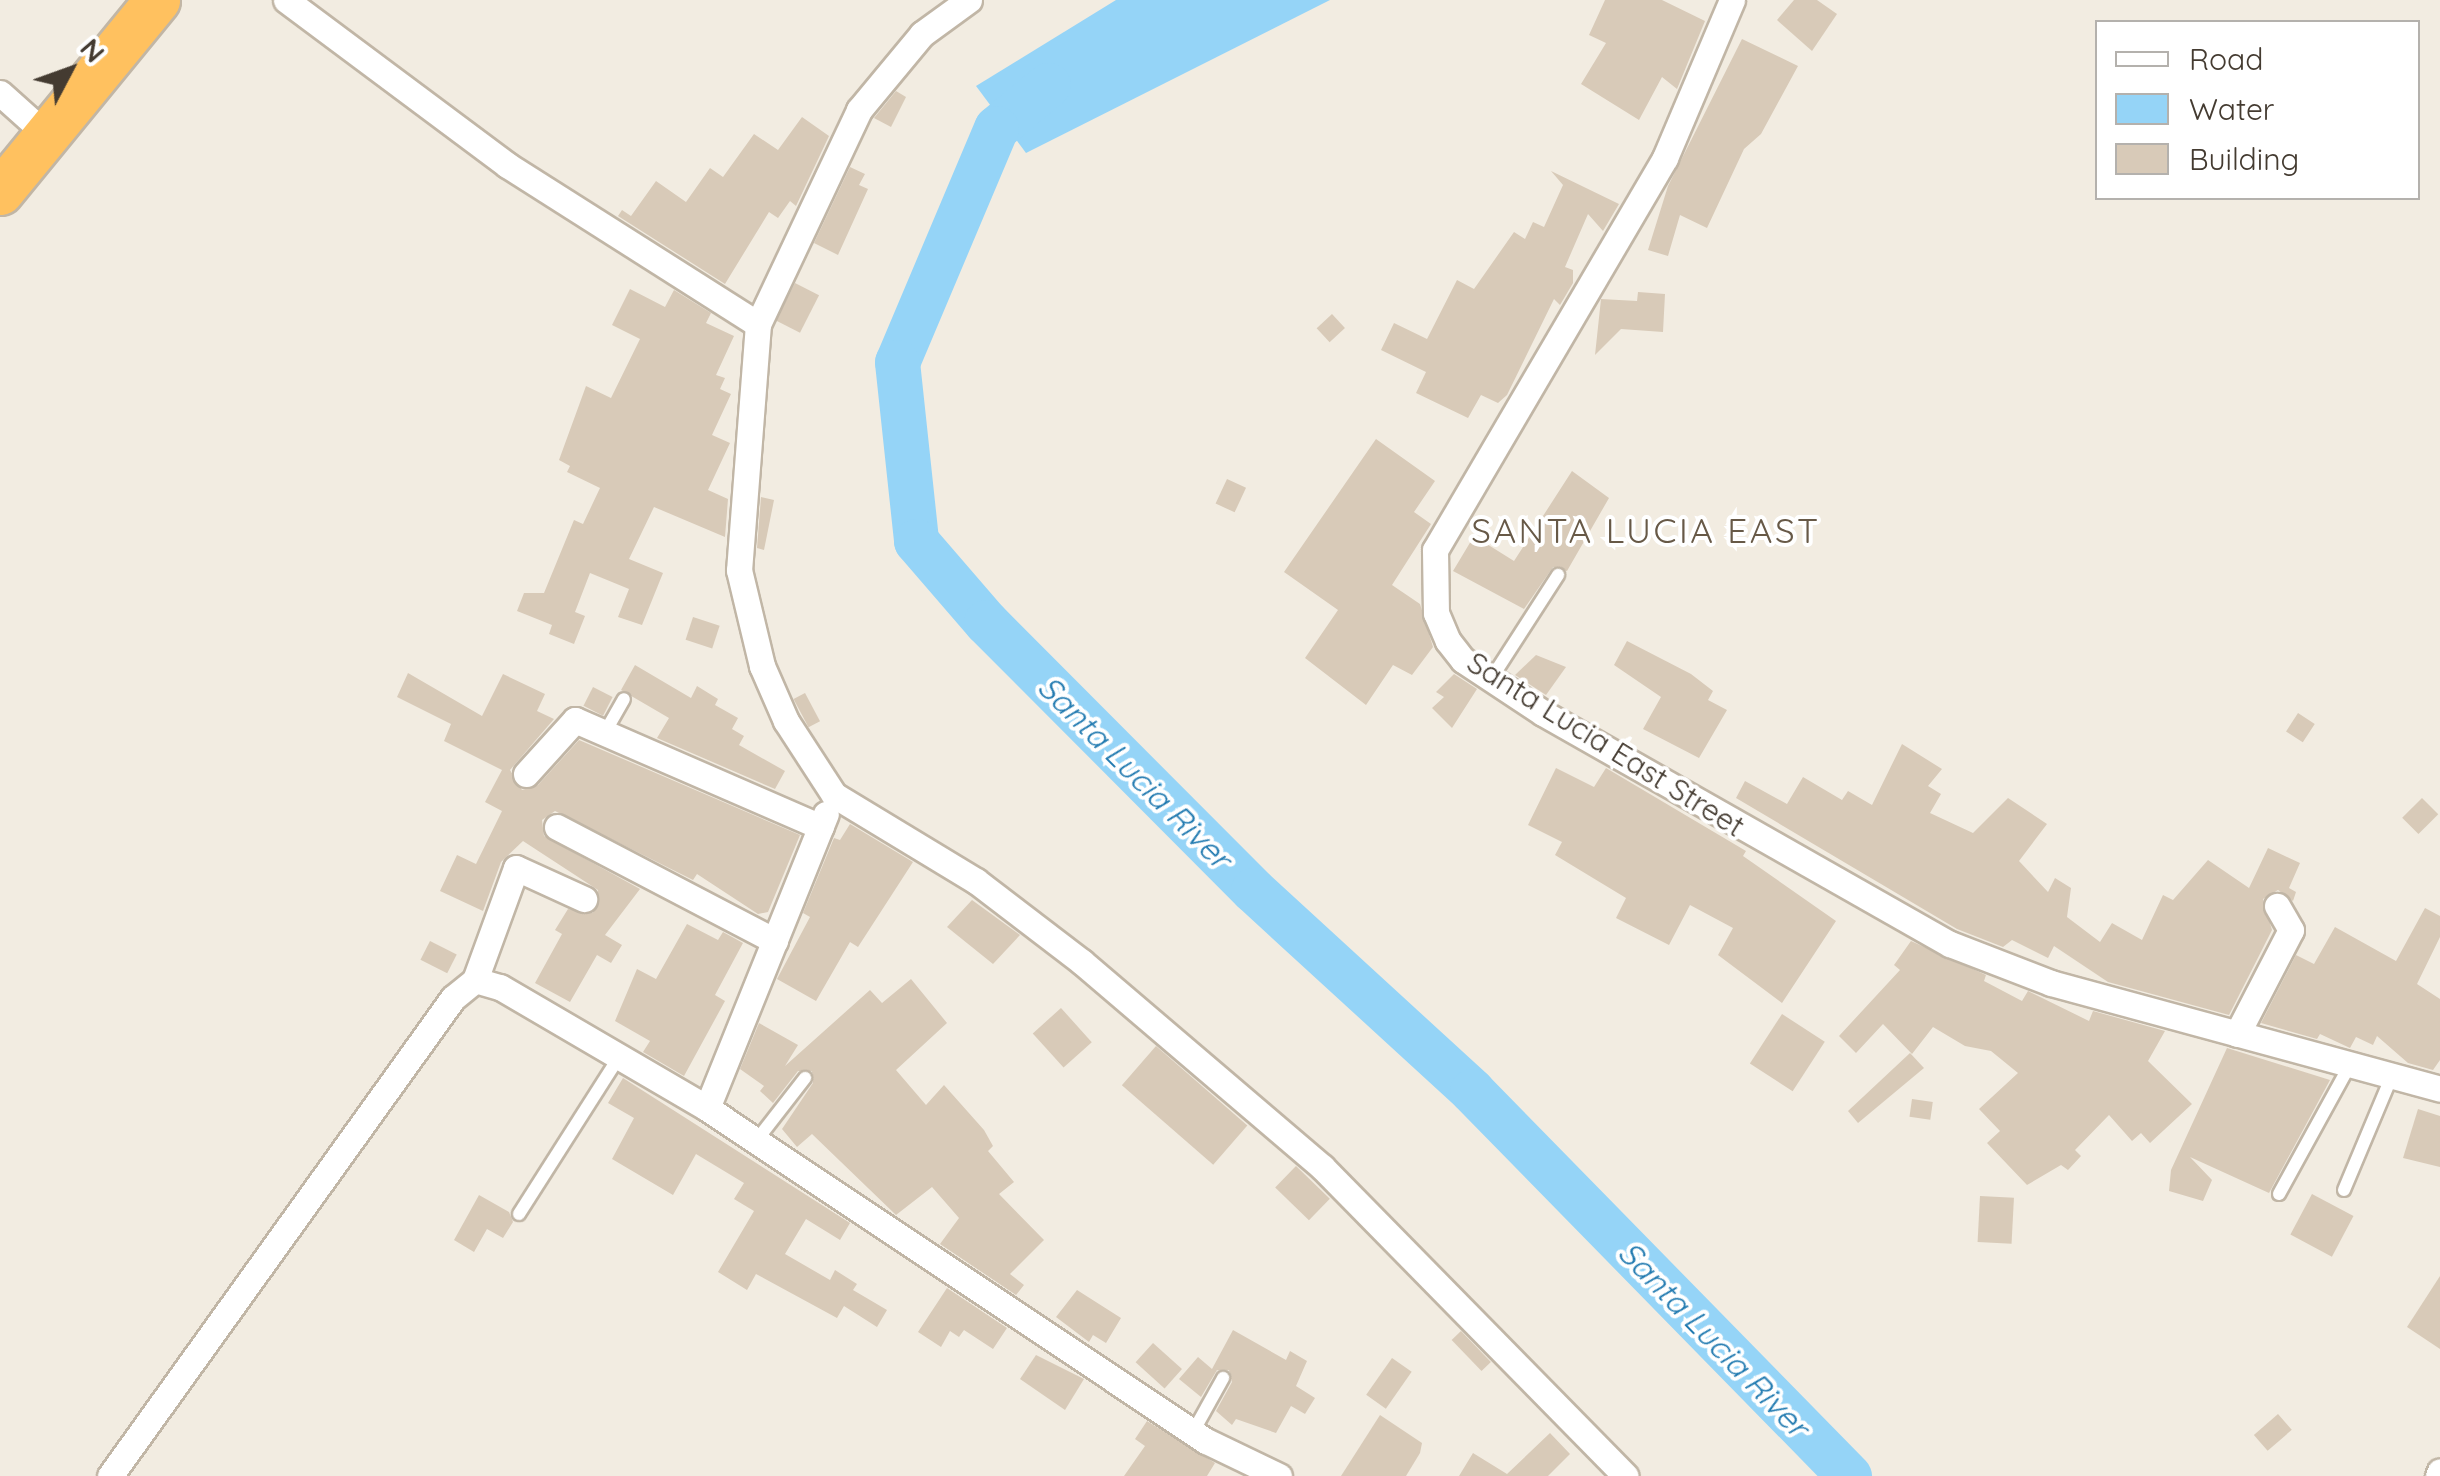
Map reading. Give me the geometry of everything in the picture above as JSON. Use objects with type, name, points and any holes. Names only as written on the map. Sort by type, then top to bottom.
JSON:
[{"type":"highway","points":[[0,192],[157,0]]},
{"type":"street","points":[[286,0],[507,166],[758,324]]},
{"type":"street","points":[[969,0],[922,34],[859,110],[758,324],[739,511],[742,586],[762,666],[786,721],[834,795],[991,893],[1307,1154],[1626,1476]]},
{"type":"street","name":"Santa Lucia East Street","points":[[1732,0],[1665,158],[1435,550],[1436,613],[1448,640],[1491,678],[1950,944],[2051,983],[2392,1076],[2438,1084]]},
{"type":"street","points":[[0,93],[47,135]]},
{"type":"street","points":[[526,774],[568,722],[821,826]]},
{"type":"street","points":[[707,1108],[834,795]]},
{"type":"street","points":[[557,827],[775,941]]},
{"type":"street","points":[[110,1476],[454,998],[475,980],[516,868],[584,899]]},
{"type":"street","points":[[2237,1034],[2292,930],[2278,906]]},
{"type":"street","points":[[475,980],[500,987],[707,1108],[1193,1432],[1279,1476]]},
{"type":"lane","points":[[1491,678],[1558,576]]},
{"type":"lane","points":[[604,734],[624,699]]},
{"type":"lane","points":[[519,1214],[619,1057]]},
{"type":"lane","points":[[2279,1194],[2350,1065]]},
{"type":"lane","points":[[2344,1190],[2392,1076]]},
{"type":"lane","points":[[756,1141],[805,1078]]},
{"type":"lane","points":[[1193,1432],[1224,1378]]},
{"type":"water","points":[[1116,0],[1330,0],[1026,153],[976,86]]},
{"type":"building","points":[[1605,0],[1662,0],[1705,21],[1677,89],[1662,77],[1639,120],[1581,84],[1606,43],[1589,35]]},
{"type":"building","points":[[1794,0],[1817,0],[1837,14],[1812,51],[1777,20]]},
{"type":"building","points":[[1742,39],[1798,66],[1761,134],[1744,149],[1707,228],[1680,215],[1668,256],[1648,250],[1668,186]]},
{"type":"building","points":[[896,91],[906,97],[891,127],[874,118]]},
{"type":"building","points":[[802,117],[829,136],[796,206],[790,201],[778,218],[769,212],[725,284],[618,216],[622,210],[631,216],[656,181],[686,202],[710,168],[723,177],[754,134],[778,150]]},
{"type":"building","points":[[850,167],[865,174],[859,185],[868,189],[838,255],[814,243]]},
{"type":"building","points":[[1551,171],[1619,204],[1603,231],[1588,214],[1565,267],[1573,270],[1573,283],[1560,305],[1554,299],[1507,395],[1498,403],[1481,395],[1468,418],[1416,393],[1426,372],[1381,350],[1394,323],[1427,339],[1457,280],[1474,289],[1514,232],[1525,239],[1533,222],[1544,227],[1563,185]]},
{"type":"building","points":[[795,283],[819,295],[800,333],[776,320]]},
{"type":"building","points":[[630,289],[665,307],[674,290],[711,313],[706,323],[734,336],[716,375],[725,378],[720,389],[731,394],[712,435],[730,443],[708,490],[728,499],[725,537],[654,507],[629,559],[663,573],[642,625],[618,617],[629,589],[590,573],[575,612],[585,616],[574,644],[549,634],[552,625],[517,611],[524,593],[544,593],[574,520],[583,524],[600,488],[567,472],[570,466],[559,460],[586,386],[611,398],[640,339],[612,325]]},
{"type":"building","points":[[1638,292],[1665,294],[1663,332],[1621,329],[1595,355],[1601,299],[1637,301]]},
{"type":"building","points":[[1332,314],[1345,328],[1330,342],[1317,328]]},
{"type":"building","points":[[1376,439],[1435,481],[1414,512],[1431,524],[1392,585],[1420,604],[1433,647],[1412,675],[1393,665],[1366,705],[1305,658],[1338,610],[1284,572]]},
{"type":"building","points":[[1572,471],[1609,498],[1567,571],[1553,567],[1524,609],[1453,571],[1474,536],[1514,561]]},
{"type":"building","points":[[1227,479],[1246,488],[1235,512],[1216,503]]},
{"type":"building","points":[[761,497],[774,500],[764,550],[757,548]]},
{"type":"building","points":[[693,617],[720,626],[712,648],[686,640]]},
{"type":"building","points":[[1627,641],[1691,674],[1713,691],[1708,700],[1727,710],[1699,758],[1643,729],[1661,697],[1614,665]]},
{"type":"building","points":[[1536,655],[1566,667],[1546,695],[1515,675]]},
{"type":"building","points":[[635,665],[691,698],[697,686],[718,699],[715,705],[738,718],[732,729],[744,736],[739,745],[785,771],[775,789],[657,738],[669,718],[621,690]]},
{"type":"building","points":[[408,673],[482,716],[503,674],[545,694],[537,711],[554,719],[510,770],[522,790],[538,785],[579,740],[800,835],[768,912],[758,914],[697,874],[693,880],[555,811],[542,820],[544,836],[640,889],[605,935],[622,945],[611,963],[597,955],[570,1002],[535,983],[562,934],[555,930],[568,909],[593,913],[598,890],[523,841],[501,862],[483,911],[440,891],[457,855],[476,864],[502,811],[485,802],[502,770],[444,741],[451,724],[397,697]]},
{"type":"building","points":[[1454,674],[1477,689],[1452,728],[1432,708],[1444,697],[1436,692]]},
{"type":"building","points":[[593,687],[613,697],[603,716],[583,706]]},
{"type":"building","points":[[805,693],[820,721],[809,727],[794,699]]},
{"type":"building","points":[[2298,713],[2315,724],[2303,742],[2286,731]]},
{"type":"building","points":[[1902,744],[1942,769],[1928,786],[1941,794],[1930,813],[1973,833],[2008,798],[2047,824],[2019,861],[2048,892],[2055,878],[2071,888],[2067,917],[2100,942],[2112,923],[2142,940],[2163,895],[2173,900],[2208,860],[2249,888],[2268,848],[2300,863],[2289,888],[2296,892],[2293,901],[2278,890],[2263,899],[2272,930],[2229,1015],[2108,982],[2054,946],[2048,958],[2012,940],[2003,947],[1957,929],[1736,798],[1745,781],[1787,804],[1803,777],[1842,800],[1848,791],[1872,805]]},
{"type":"building","points":[[1556,768],[1594,787],[1606,768],[1746,851],[1743,856],[1836,921],[1782,1003],[1718,955],[1733,928],[1690,905],[1669,945],[1616,918],[1626,898],[1555,855],[1562,842],[1528,825]]},
{"type":"building","points":[[2422,798],[2438,814],[2418,834],[2402,818]]},
{"type":"building","points":[[850,824],[913,862],[858,947],[850,942],[816,1001],[777,979],[810,917],[803,913],[834,838],[840,840]]},
{"type":"building","points":[[972,900],[1020,935],[993,964],[947,927]]},
{"type":"building","points":[[2425,908],[2440,916],[2440,937],[2417,984],[2440,999],[2440,1060],[2433,1070],[2408,1063],[2377,1036],[2373,1045],[2356,1037],[2350,1048],[2320,1034],[2317,1039],[2261,1023],[2296,955],[2314,964],[2335,927],[2396,961]]},
{"type":"building","points":[[687,924],[718,940],[723,932],[743,943],[715,995],[725,1001],[684,1076],[643,1052],[650,1041],[615,1021],[637,969],[656,979]]},
{"type":"building","points":[[430,941],[457,955],[447,973],[420,960]]},
{"type":"building","points":[[1911,941],[1986,975],[1984,981],[2022,1001],[2028,991],[2089,1021],[2093,1011],[2165,1031],[2148,1061],[2192,1104],[2150,1143],[2141,1133],[2132,1141],[2109,1115],[2075,1150],[2081,1156],[2068,1170],[2061,1165],[2027,1185],[1987,1143],[2000,1131],[1979,1109],[2018,1073],[1991,1051],[1965,1046],[1933,1027],[1912,1054],[1883,1024],[1856,1053],[1839,1036],[1900,970],[1894,965]]},
{"type":"building","points":[[911,979],[947,1023],[896,1070],[926,1105],[944,1085],[984,1130],[993,1146],[988,1151],[1014,1182],[999,1194],[1044,1240],[1010,1274],[1024,1285],[1016,1295],[940,1244],[959,1218],[932,1187],[896,1215],[812,1134],[797,1147],[782,1129],[813,1083],[812,1071],[798,1071],[773,1103],[760,1091],[764,1086],[740,1069],[759,1023],[798,1045],[785,1066],[870,990],[882,1003]]},
{"type":"building","points":[[1061,1008],[1092,1042],[1064,1068],[1033,1033]]},
{"type":"building","points":[[1782,1014],[1825,1042],[1793,1091],[1750,1063]]},
{"type":"building","points":[[1156,1046],[1247,1125],[1213,1165],[1122,1085]]},
{"type":"building","points":[[2227,1048],[2330,1080],[2269,1193],[2190,1157],[2212,1180],[2203,1201],[2169,1191],[2171,1170]]},
{"type":"building","points":[[1910,1053],[1924,1068],[1858,1123],[1848,1111]]},
{"type":"building","points":[[623,1078],[850,1223],[840,1240],[806,1219],[785,1254],[830,1280],[835,1270],[857,1284],[853,1290],[887,1310],[877,1327],[844,1306],[837,1318],[756,1274],[747,1290],[718,1272],[754,1211],[734,1199],[744,1183],[696,1154],[673,1195],[612,1159],[634,1118],[608,1103]]},
{"type":"building","points":[[1912,1099],[1933,1102],[1930,1120],[1909,1117]]},
{"type":"building","points":[[2418,1109],[2440,1116],[2440,1167],[2403,1158]]},
{"type":"building","points":[[1296,1166],[1330,1199],[1309,1220],[1275,1188]]},
{"type":"building","points":[[2312,1194],[2353,1216],[2332,1257],[2290,1235]]},
{"type":"building","points":[[479,1195],[509,1212],[513,1222],[503,1238],[487,1229],[474,1252],[454,1240]]},
{"type":"building","points":[[1980,1196],[2014,1198],[2012,1244],[1978,1242]]},
{"type":"building","points":[[2440,1276],[2440,1349],[2407,1327]]},
{"type":"building","points":[[947,1288],[1007,1328],[993,1349],[964,1330],[959,1337],[950,1331],[941,1347],[918,1332]]},
{"type":"building","points":[[1077,1290],[1121,1318],[1106,1343],[1093,1335],[1089,1342],[1056,1317]]},
{"type":"building","points":[[1233,1330],[1286,1360],[1290,1351],[1307,1361],[1296,1386],[1315,1398],[1305,1414],[1291,1406],[1276,1433],[1236,1419],[1232,1425],[1216,1411],[1232,1382],[1229,1370],[1217,1370],[1201,1397],[1179,1379],[1198,1357],[1212,1369]]},
{"type":"building","points":[[1461,1331],[1491,1362],[1482,1371],[1452,1340]]},
{"type":"building","points":[[1153,1343],[1182,1369],[1165,1388],[1136,1362]]},
{"type":"building","points":[[1036,1355],[1084,1379],[1065,1410],[1020,1379]]},
{"type":"building","points":[[1392,1358],[1412,1372],[1386,1409],[1366,1395]]},
{"type":"building","points":[[2278,1414],[2292,1430],[2268,1451],[2254,1435]]},
{"type":"building","points":[[1380,1415],[1422,1443],[1406,1476],[1341,1476]]},
{"type":"building","points":[[1147,1421],[1215,1463],[1207,1476],[1124,1476],[1145,1446],[1135,1439]]},
{"type":"building","points":[[1550,1433],[1570,1454],[1548,1476],[1459,1476],[1473,1453],[1507,1474]]},
{"type":"waterway","name":"Santa Lucia River","points":[[1048,85],[996,128],[897,362],[916,541],[986,622],[1253,890],[1472,1091],[1849,1476]]},
{"type":"district","name":"SANTA LUCIA EAST","points":[[1646,530]]}]
